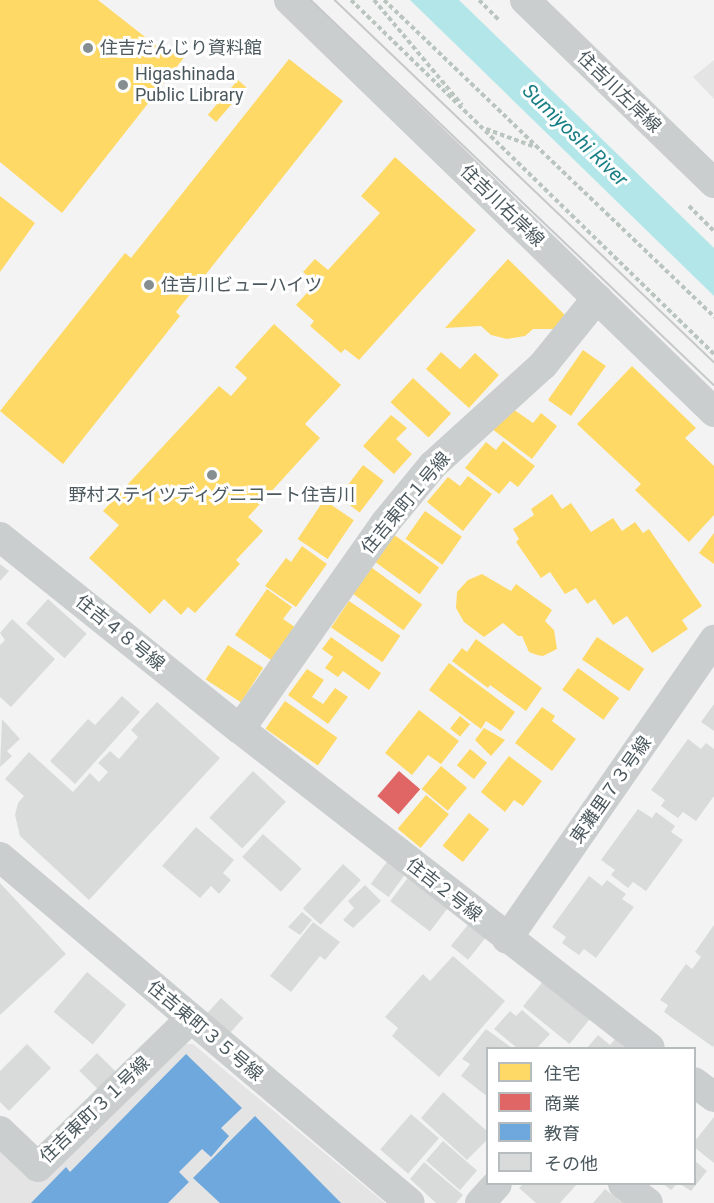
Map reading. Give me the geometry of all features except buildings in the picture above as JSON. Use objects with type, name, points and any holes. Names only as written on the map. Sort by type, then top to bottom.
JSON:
[{"type":"street","name":"住吉川右岸線","points":[[289,0],[714,412]]},
{"type":"street","name":"住吉川左岸線","points":[[525,0],[714,183]]},
{"type":"street","name":"住吉東町１号線","points":[[240,729],[386,522],[426,473],[543,365],[597,298]]},
{"type":"street","name":"住吉４８号線","points":[[0,537],[240,729]]},
{"type":"street","name":"東灘里７３号線","points":[[507,939],[714,640]]},
{"type":"street","name":"住吉２号線","points":[[240,729],[649,1047]]},
{"type":"street","name":"住吉東町３５号線","points":[[0,857],[410,1203]]},
{"type":"street","name":"住吉東町３１号線","points":[[0,1131],[38,1167],[190,1019]]},
{"type":"street","points":[[696,1084],[714,1097]]},
{"type":"street","points":[[480,1203],[496,1185]]},
{"type":"street","points":[[624,1185],[648,1203]]},
{"type":"path","points":[[351,0],[714,354]]},
{"type":"path","points":[[374,0],[477,123]]},
{"type":"path","points":[[384,0],[714,317]]},
{"type":"path","points":[[483,128],[537,148]]},
{"type":"shaded area","points":[[714,60],[714,99],[693,77]]},
{"type":"shaded area","points":[[182,1044],[193,1044],[385,1203],[0,1203],[0,1148],[33,1182]]},
{"type":"water","name":"Sumiyoshi River","points":[[410,0],[459,0],[714,248],[714,296]]},
{"type":"tram line","points":[[311,0],[714,385]]},
{"type":"tram line","points":[[335,0],[714,362]]},
{"type":"place","name":"住吉だんじり資料館","points":[[88,48]]},
{"type":"place","name":"Higashinada Public Library","points":[[123,85]]},
{"type":"place","name":"住吉川ビューハイツ","points":[[149,285]]},
{"type":"place","name":"野村ステイツディグニコート住吉川","points":[[212,475]]}]
